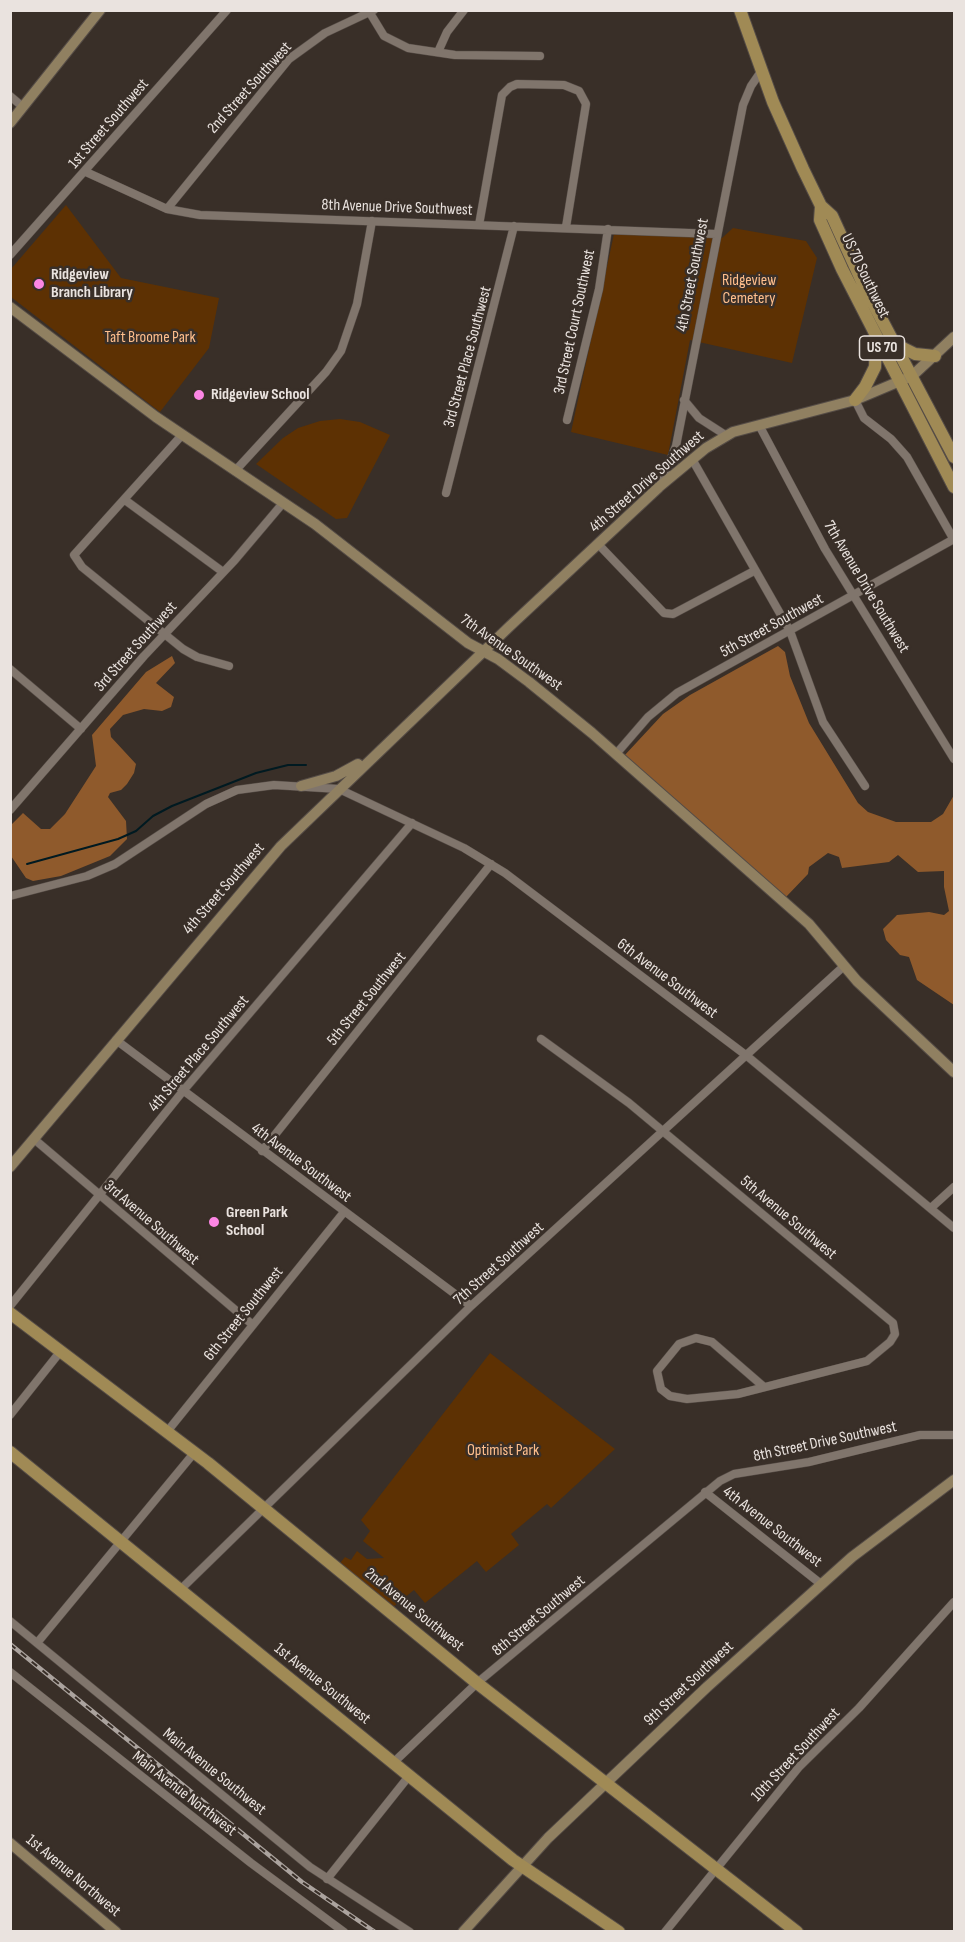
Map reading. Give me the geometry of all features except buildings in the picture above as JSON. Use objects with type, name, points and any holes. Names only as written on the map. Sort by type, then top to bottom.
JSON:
[{"type":"main road","name":"US 70 Southwest","points":[[740,10],[762,70],[821,206],[832,216],[954,457]]},
{"type":"main road","name":"US 70 Southwest","points":[[821,206],[820,220],[875,335],[954,487]]},
{"type":"main road","points":[[855,400],[865,387],[874,367],[875,335]]},
{"type":"main road","points":[[896,345],[915,354],[935,356]]},
{"type":"main road","name":"2nd Avenue Southwest","points":[[10,1313],[194,1453],[477,1683],[797,1932]]},
{"type":"main road","name":"1st Avenue Southwest","points":[[10,1452],[521,1866],[619,1932]]},
{"type":"street","points":[[10,123],[100,10]]},
{"type":"street","name":"1st Street Southwest","points":[[10,255],[86,172],[226,10]]},
{"type":"street","points":[[438,52],[447,32],[464,10]]},
{"type":"street","points":[[372,12],[380,32],[393,42],[408,48],[438,52],[540,56]]},
{"type":"street","name":"2nd Street Southwest","points":[[167,209],[289,59],[325,33],[372,12]]},
{"type":"street","name":"4th Street Southwest","points":[[659,487],[674,454],[743,105],[751,86],[762,70]]},
{"type":"street","points":[[479,225],[502,95],[512,86],[539,85],[572,87],[583,94],[586,104],[566,227]]},
{"type":"street","points":[[10,96],[23,107]]},
{"type":"street","name":"8th Avenue Drive Southwest","points":[[86,172],[167,209],[200,215],[716,234]]},
{"type":"street","points":[[235,471],[326,372],[341,351],[357,304],[372,221]]},
{"type":"street","name":"3rd Street Place Southwest","points":[[446,493],[514,226]]},
{"type":"street","name":"3rd Street Court Southwest","points":[[567,420],[598,289],[608,230]]},
{"type":"street","name":"7th Avenue Southwest","points":[[10,307],[182,435],[283,503],[371,567],[468,643],[529,682],[616,754],[808,924],[885,1009],[954,1072]]},
{"type":"street","name":"4th Street Drive Southwest","points":[[483,652],[659,487],[692,459],[727,436],[759,425],[855,400],[912,376],[954,337]]},
{"type":"street","points":[[684,400],[699,418],[727,436]]},
{"type":"street","points":[[855,400],[864,418],[891,439],[907,457],[954,539]]},
{"type":"street","name":"7th Avenue Drive Southwest","points":[[759,425],[825,549],[954,759]]},
{"type":"street","points":[[182,435],[74,555],[82,567],[164,634],[197,657],[229,666]]},
{"type":"street","points":[[692,459],[790,631],[823,722],[865,786]]},
{"type":"street","points":[[125,500],[223,572]]},
{"type":"street","name":"3rd Street Southwest","points":[[10,810],[164,634],[223,572],[283,503]]},
{"type":"street","name":"5th Street Southwest","points":[[616,754],[648,717],[677,693],[954,539]]},
{"type":"street","points":[[598,544],[664,613],[673,614],[754,571]]},
{"type":"street","name":"4th Street Southwest","points":[[10,1167],[253,876],[339,789],[483,652]]},
{"type":"street","points":[[11,671],[81,729]]},
{"type":"street","points":[[301,786],[344,772],[384,747]]},
{"type":"street","points":[[10,896],[87,876],[115,864],[206,804],[237,790],[274,785],[339,789]]},
{"type":"street","name":"6th Avenue Southwest","points":[[339,789],[412,823],[491,864],[747,1056],[932,1207],[954,1228]]},
{"type":"street","name":"4th Street Place Southwest","points":[[10,1306],[183,1091],[412,823]]},
{"type":"street","name":"5th Street Southwest","points":[[262,1151],[491,864]]},
{"type":"street","name":"7th Street Southwest","points":[[180,1590],[471,1306],[844,966]]},
{"type":"street","name":"5th Avenue Southwest","points":[[541,1039],[629,1103],[893,1323],[895,1334],[890,1342],[867,1361],[764,1387],[713,1398],[678,1398],[661,1389],[657,1371],[679,1344],[696,1338],[712,1342],[764,1387]]},
{"type":"street","name":"4th Avenue Southwest","points":[[116,1040],[471,1306]]},
{"type":"street","name":"3rd Avenue Southwest","points":[[34,1139],[253,1325]]},
{"type":"street","points":[[932,1207],[954,1187]]},
{"type":"street","name":"6th Street Southwest","points":[[166,1433],[344,1212]]},
{"type":"street","points":[[10,1415],[60,1352]]},
{"type":"street","name":"8th Street Drive Southwest","points":[[705,1492],[734,1474],[809,1462],[920,1435],[954,1435]]},
{"type":"street","points":[[37,1643],[194,1453]]},
{"type":"street","name":"9th Street Southwest","points":[[463,1932],[521,1866],[605,1783],[821,1584],[954,1480]]},
{"type":"street","name":"4th Avenue Southwest","points":[[705,1492],[821,1584]]},
{"type":"street","name":"8th Street Southwest","points":[[393,1763],[477,1683],[705,1492]]},
{"type":"street","name":"10th Street Southwest","points":[[665,1932],[799,1767],[859,1708],[954,1602]]},
{"type":"street","name":"Main Avenue Southwest","points":[[10,1621],[327,1879],[410,1932]]},
{"type":"street","name":"Main Avenue Northwest","points":[[10,1672],[250,1863],[345,1932]]},
{"type":"street","points":[[327,1879],[409,1776]]},
{"type":"street","name":"1st Avenue Northwest","points":[[10,1843],[116,1932]]},
{"type":"green space","name":"Taft Broome Park","points":[[66,205],[121,278],[219,298],[209,348],[160,412],[11,297],[11,269]]},
{"type":"green space","name":"Ridgeview Cemetery","points":[[733,228],[806,241],[817,258],[792,363],[690,340],[668,455],[571,432],[614,234],[722,238]]},
{"type":"green space","points":[[340,419],[360,422],[390,435],[347,518],[336,519],[256,464],[283,438],[298,428],[320,421]]},
{"type":"green space","name":"Optimist Park","points":[[490,1353],[615,1449],[551,1508],[547,1504],[511,1534],[519,1545],[486,1572],[477,1561],[425,1603],[414,1590],[393,1607],[340,1563],[345,1557],[351,1560],[357,1551],[367,1559],[384,1558],[363,1541],[370,1531],[361,1520]]},
{"type":"shaded area","points":[[778,646],[785,652],[790,676],[809,723],[858,803],[868,812],[896,822],[931,822],[943,814],[954,795],[954,1005],[917,980],[909,957],[900,955],[886,940],[883,929],[897,915],[929,912],[944,915],[949,911],[944,887],[944,871],[918,872],[898,855],[889,862],[842,868],[839,857],[828,853],[809,867],[808,874],[786,897],[624,756],[663,714],[690,695]]},
{"type":"shaded area","points":[[172,656],[175,663],[156,683],[174,697],[171,707],[162,711],[144,709],[123,715],[110,729],[111,737],[136,764],[134,773],[127,784],[121,790],[110,793],[108,797],[126,821],[127,839],[110,856],[61,876],[33,881],[26,878],[11,856],[11,825],[23,813],[41,829],[50,829],[65,814],[96,766],[92,735],[146,672]]},
{"type":"waterway","points":[[27,864],[118,839],[136,831],[153,816],[172,806],[256,773],[288,765],[306,765]]},
{"type":"railway","points":[[10,1644],[302,1882],[375,1932]]},
{"type":"place","name":"Ridgeview Branch Library","points":[[39,284]]},
{"type":"place","name":"Ridgeview School","points":[[199,395]]},
{"type":"place","name":"Green Park School","points":[[214,1222]]}]
